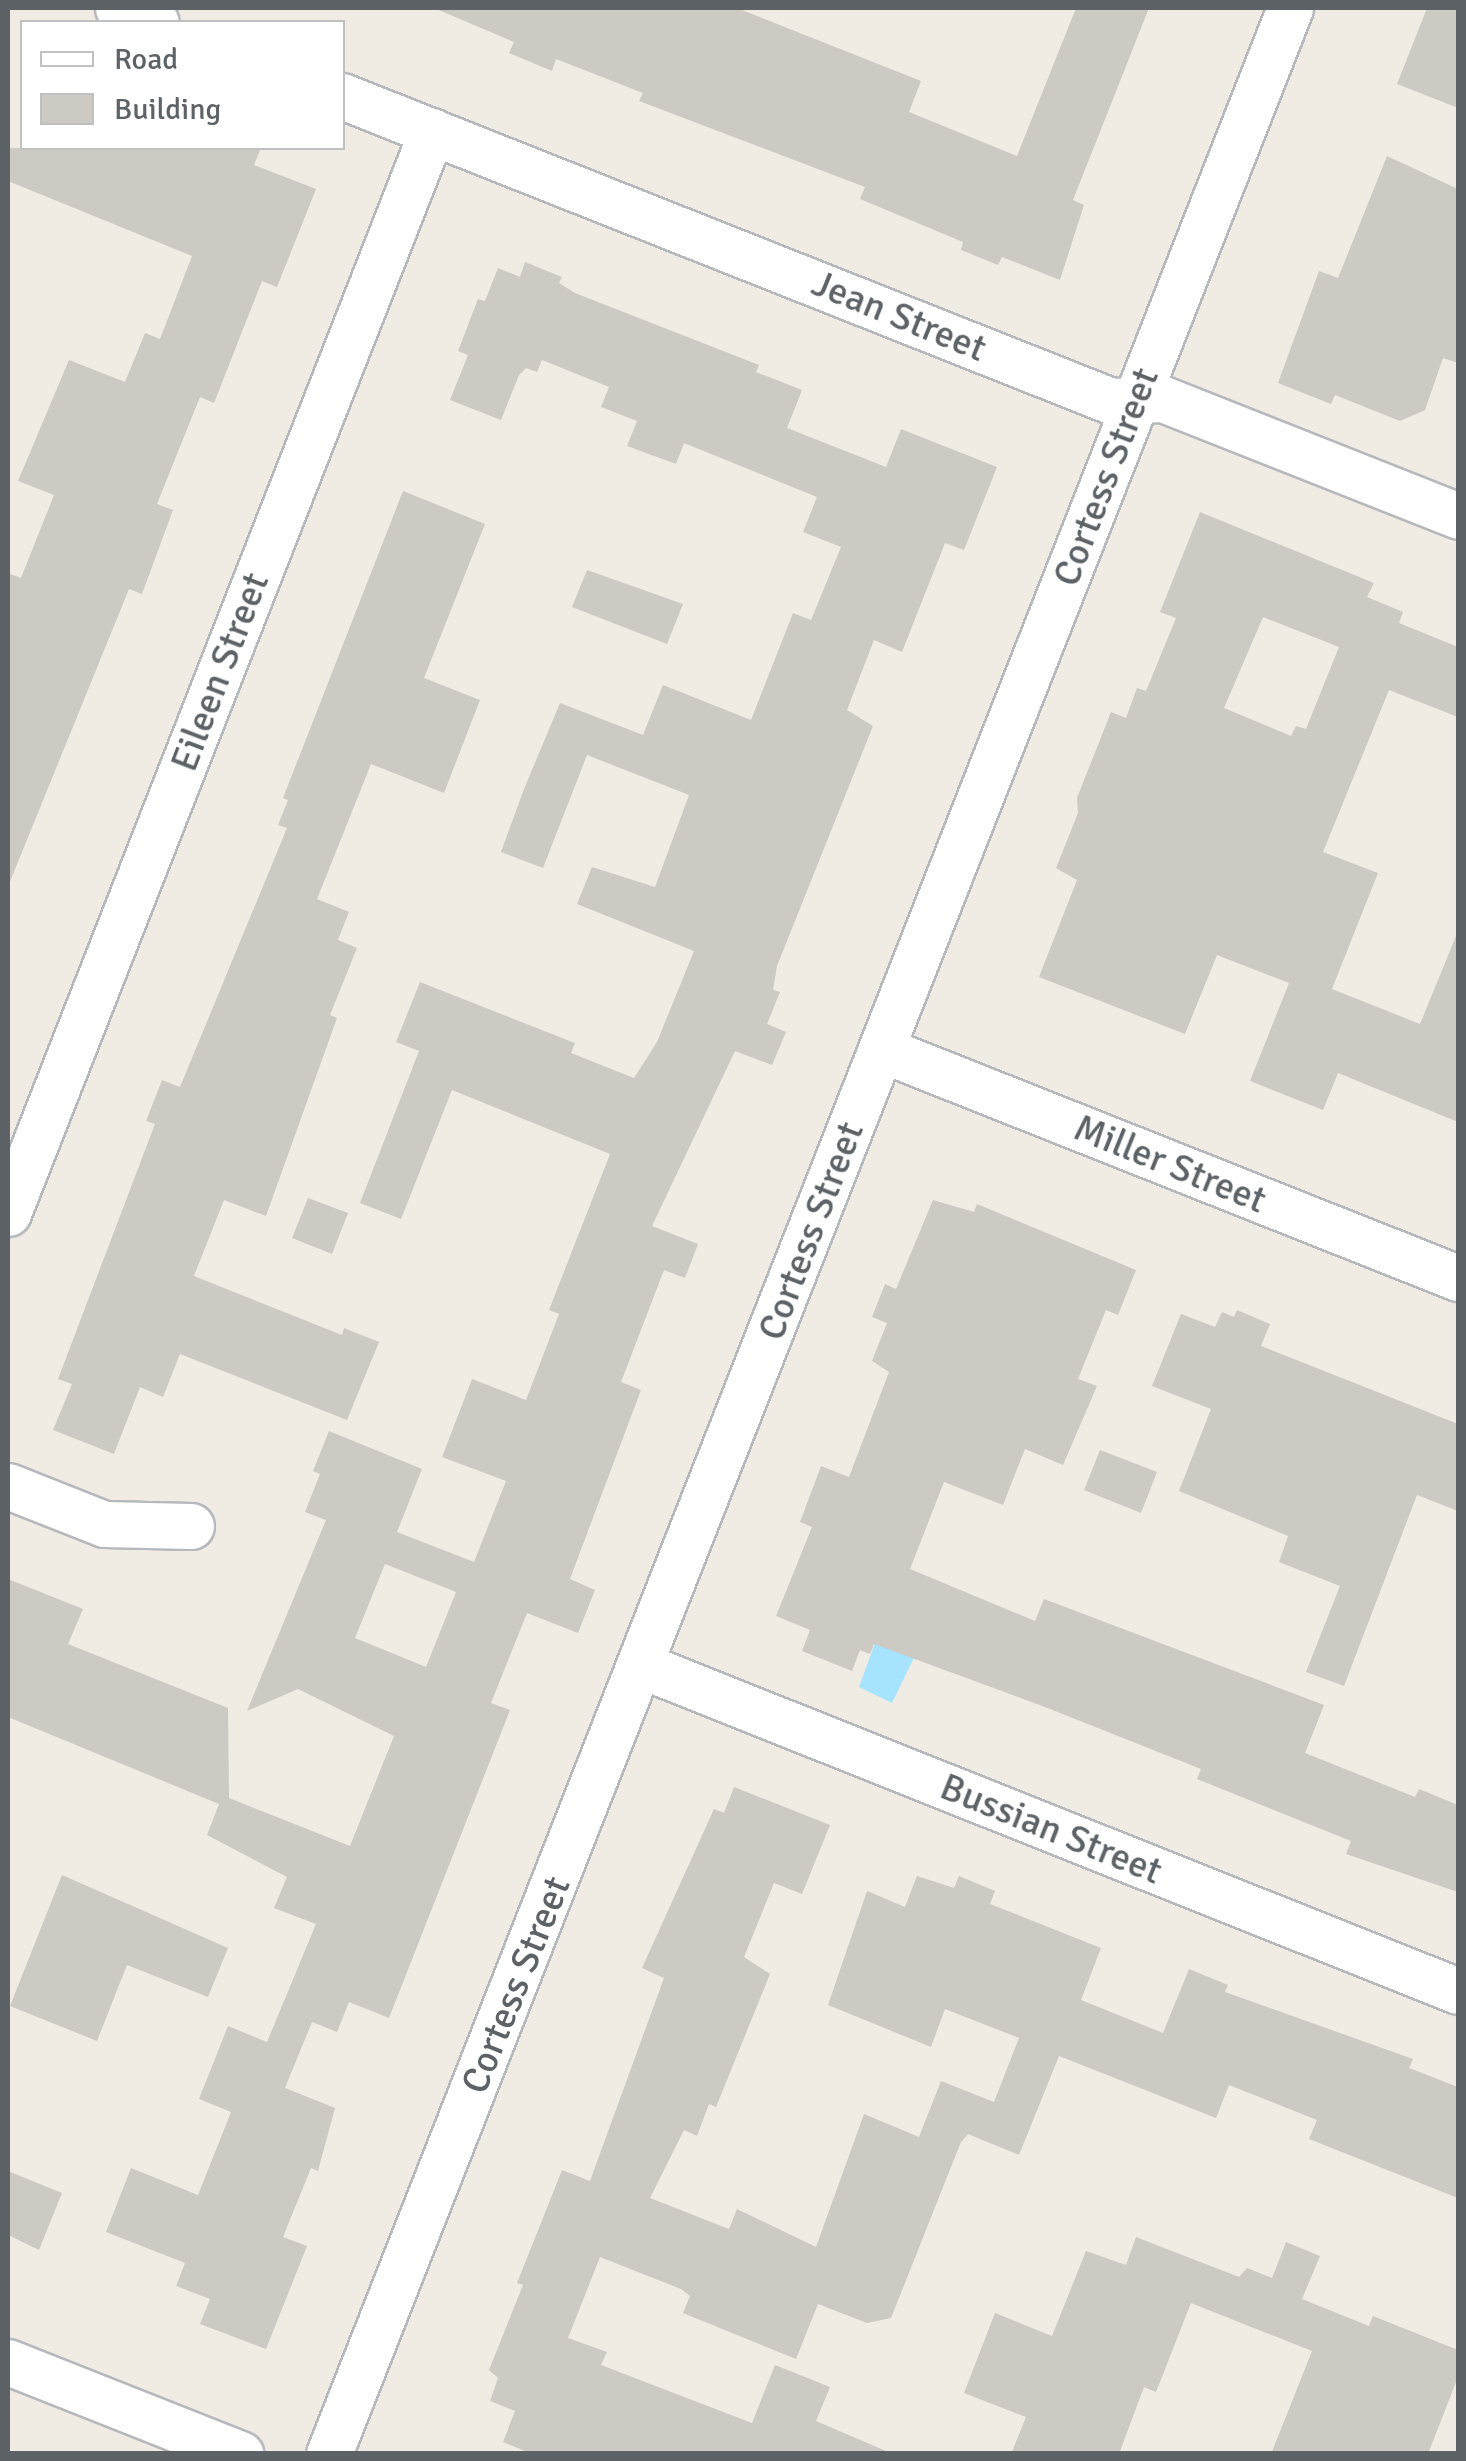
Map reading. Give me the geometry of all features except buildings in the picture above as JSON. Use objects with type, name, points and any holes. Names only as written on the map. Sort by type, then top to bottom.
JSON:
[{"type":"street","points":[[118,8],[151,20]]},
{"type":"street","name":"Cortess Street","points":[[329,2454],[643,1666],[1290,8]]},
{"type":"street","name":"Jean Street","points":[[345,97],[1111,401],[1163,399],[1458,516]]},
{"type":"street","name":"Eileen Street","points":[[8,1213],[432,131]]},
{"type":"street","name":"Miller Street","points":[[881,1049],[1458,1278]]},
{"type":"street","points":[[8,1486],[104,1524],[191,1526]]},
{"type":"street","name":"Bussian Street","points":[[643,1666],[1458,1991]]},
{"type":"street","points":[[8,2362],[240,2454]]},
{"type":"water","points":[[878,1635],[920,1645],[892,1703],[859,1687]]}]
